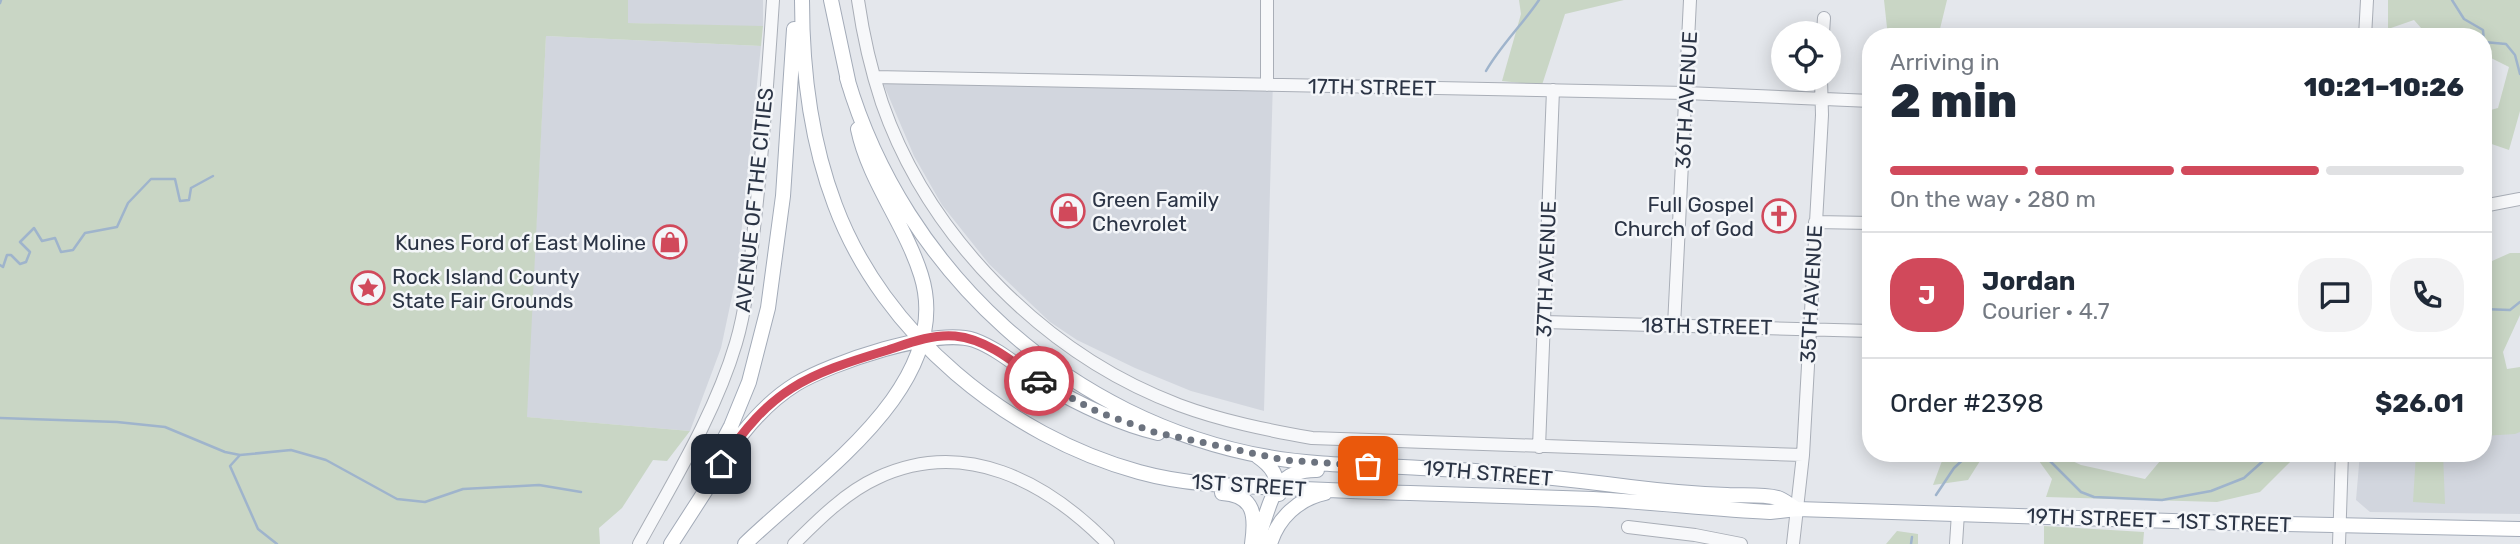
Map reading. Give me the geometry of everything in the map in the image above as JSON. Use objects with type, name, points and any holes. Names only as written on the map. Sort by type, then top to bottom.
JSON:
[{"type":"main road","name":"AVENUE OF THE CITIES","points":[[669,544],[731,426],[749,382],[762,337],[773,275],[782,196],[795,0]]},
{"type":"main road","points":[[802,0],[806,89],[816,140],[835,206],[865,264],[921,340]]},
{"type":"main road","points":[[745,544],[878,420],[906,379],[921,340],[926,299],[921,275],[863,153],[831,0]]},
{"type":"main road","name":"19TH STREET","points":[[847,78],[869,138],[897,196],[932,248],[984,308],[1021,342],[1086,388],[1161,426],[1253,454],[1315,463],[1525,474],[1676,492],[1779,498],[1797,509]]},
{"type":"main road","name":"AVENUE OF THE CITIES","points":[[669,544],[742,434],[753,420],[782,394],[831,367],[921,340],[955,336],[975,341],[1098,412],[1154,432],[1221,446]]},
{"type":"main road","name":"1ST STREET","points":[[921,340],[970,385],[1008,413],[1091,456],[1159,477],[1201,485],[1595,499],[1770,512],[1797,509]]},
{"type":"main road","points":[[1050,437],[1068,451],[1118,472],[1180,488],[1236,495],[1251,507],[1254,544]]},
{"type":"main road","points":[[1253,454],[1272,468],[1278,488],[1279,501],[1264,544]]},
{"type":"main road","points":[[1254,544],[1272,496],[1289,475],[1303,470],[1378,473],[1458,470]]},
{"type":"main road","points":[[1270,544],[1277,526],[1291,510],[1315,495],[1333,490]]},
{"type":"main road","name":"19TH STREET - 1ST STREET","points":[[1797,509],[2520,529]]},
{"type":"street","name":"AVENUE OF THE CITIES","points":[[639,544],[713,405],[740,329],[757,200],[773,0]]},
{"type":"street","points":[[858,0],[874,77]]},
{"type":"street","points":[[1267,0],[1267,85]]},
{"type":"street","name":"36TH AVENUE","points":[[1674,326],[1690,0]]},
{"type":"street","points":[[2365,28],[2367,0]]},
{"type":"street","name":"17TH STREET","points":[[874,77],[1686,93],[1862,101]]},
{"type":"street","name":"19TH STREET","points":[[874,77],[897,139],[924,189],[945,222],[1006,294],[1058,339],[1105,370],[1178,404],[1258,429],[1312,438],[1803,455]]},
{"type":"street","name":"37TH AVENUE","points":[[1539,447],[1553,90]]},
{"type":"street","name":"35TH AVENUE","points":[[1793,544],[1803,455],[1821,91]]},
{"type":"street","points":[[2492,204],[2520,199]]},
{"type":"street","points":[[1815,222],[1862,223]]},
{"type":"street","name":"18TH STREET","points":[[1544,322],[1862,331]]},
{"type":"street","points":[[794,544],[848,495],[876,478],[912,466],[948,461],[981,465],[1019,479],[1053,498],[1108,544]]},
{"type":"street","points":[[2339,544],[2342,462]]},
{"type":"street","points":[[1956,544],[1958,513]]},
{"type":"street","points":[[1628,527],[1741,544]]},
{"type":"shaded area","points":[[628,0],[763,0],[763,27],[627,23]]},
{"type":"shaded area","points":[[546,36],[761,46],[737,273],[721,348],[690,431],[526,417]]},
{"type":"shaded area","points":[[1273,79],[1264,411],[1191,391],[1135,368],[1077,340],[1050,322],[989,264],[942,205],[914,156],[883,83]]},
{"type":"shaded area","points":[[2492,380],[2520,380],[2520,514],[2370,512],[2356,500],[2359,462],[2492,462]]},
{"type":"green space","points":[[0,0],[628,0],[628,23],[763,26],[761,46],[546,36],[527,417],[690,431],[667,461],[653,460],[622,508],[599,528],[600,544],[0,544]]},
{"type":"green space","points":[[1519,0],[1624,0],[1565,14],[1542,85],[1502,81],[1521,14]]},
{"type":"green space","points":[[1884,0],[1947,0],[1940,28],[1887,28]]},
{"type":"green space","points":[[2388,0],[2520,0],[2520,111],[2509,150],[2492,144],[2492,110],[2498,108],[2509,67],[2492,58],[2492,28],[2421,28],[2414,20],[2388,28]]},
{"type":"green space","points":[[2510,253],[2520,253],[2520,315],[2503,352],[2507,369],[2520,367],[2520,432],[2515,434],[2492,435],[2492,261]]},
{"type":"green space","points":[[1942,462],[1979,462],[1968,480],[1933,485]]},
{"type":"green space","points":[[2040,462],[2074,462],[2145,479],[2159,462],[2290,462],[2260,492],[2217,502],[2046,497],[2052,479]]},
{"type":"green space","points":[[2415,462],[2443,462],[2445,504],[2413,502]]},
{"type":"green space","points":[[2044,526],[2144,532],[2143,544],[2044,544]]},
{"type":"green space","points":[[1897,531],[1918,534],[1918,544],[1886,544]]},
{"type":"waterway","points":[[1486,71],[1539,0]]},
{"type":"waterway","points":[[2452,0],[2464,19],[2480,28]]},
{"type":"waterway","points":[[2492,43],[2506,44],[2515,55],[2520,74]]},
{"type":"waterway","points":[[0,265],[3,267],[7,255],[11,255],[20,264],[26,262],[30,252],[20,242],[34,228],[42,241],[55,238],[61,252],[73,250],[85,233],[117,227],[128,203],[151,179],[175,179],[180,201],[189,200],[191,188],[213,176]]},
{"type":"waterway","points":[[2492,309],[2510,310],[2520,302]]},
{"type":"waterway","points":[[0,418],[117,422],[165,427],[225,452],[240,455],[291,450],[326,460],[397,499],[425,502],[463,489],[539,485],[581,492]]},
{"type":"waterway","points":[[240,455],[230,466],[258,529],[277,544]]},
{"type":"waterway","points":[[1936,495],[1960,462]]},
{"type":"waterway","points":[[2051,462],[2081,492],[2094,497],[2162,500],[2211,491],[2244,478],[2262,462]]},
{"type":"waterway","points":[[1911,544],[1912,537]]},
{"type":"way so far","points":[[1039,381],[1098,412],[1154,432],[1284,460],[1368,466]]},
{"type":"place","name":"Green Family Chevrolet","points":[[1068,211]]},
{"type":"place","name":"Full Gospel Church of God","points":[[1779,216]]},
{"type":"place","name":"Kunes Ford of East Moline","points":[[670,242]]},
{"type":"place","name":"Rock Island County State Fair Grounds","points":[[368,288]]},
{"type":"route","points":[[721,464],[753,420],[796,384],[831,367],[921,340],[955,336],[975,341],[997,352],[1039,381]]}]
